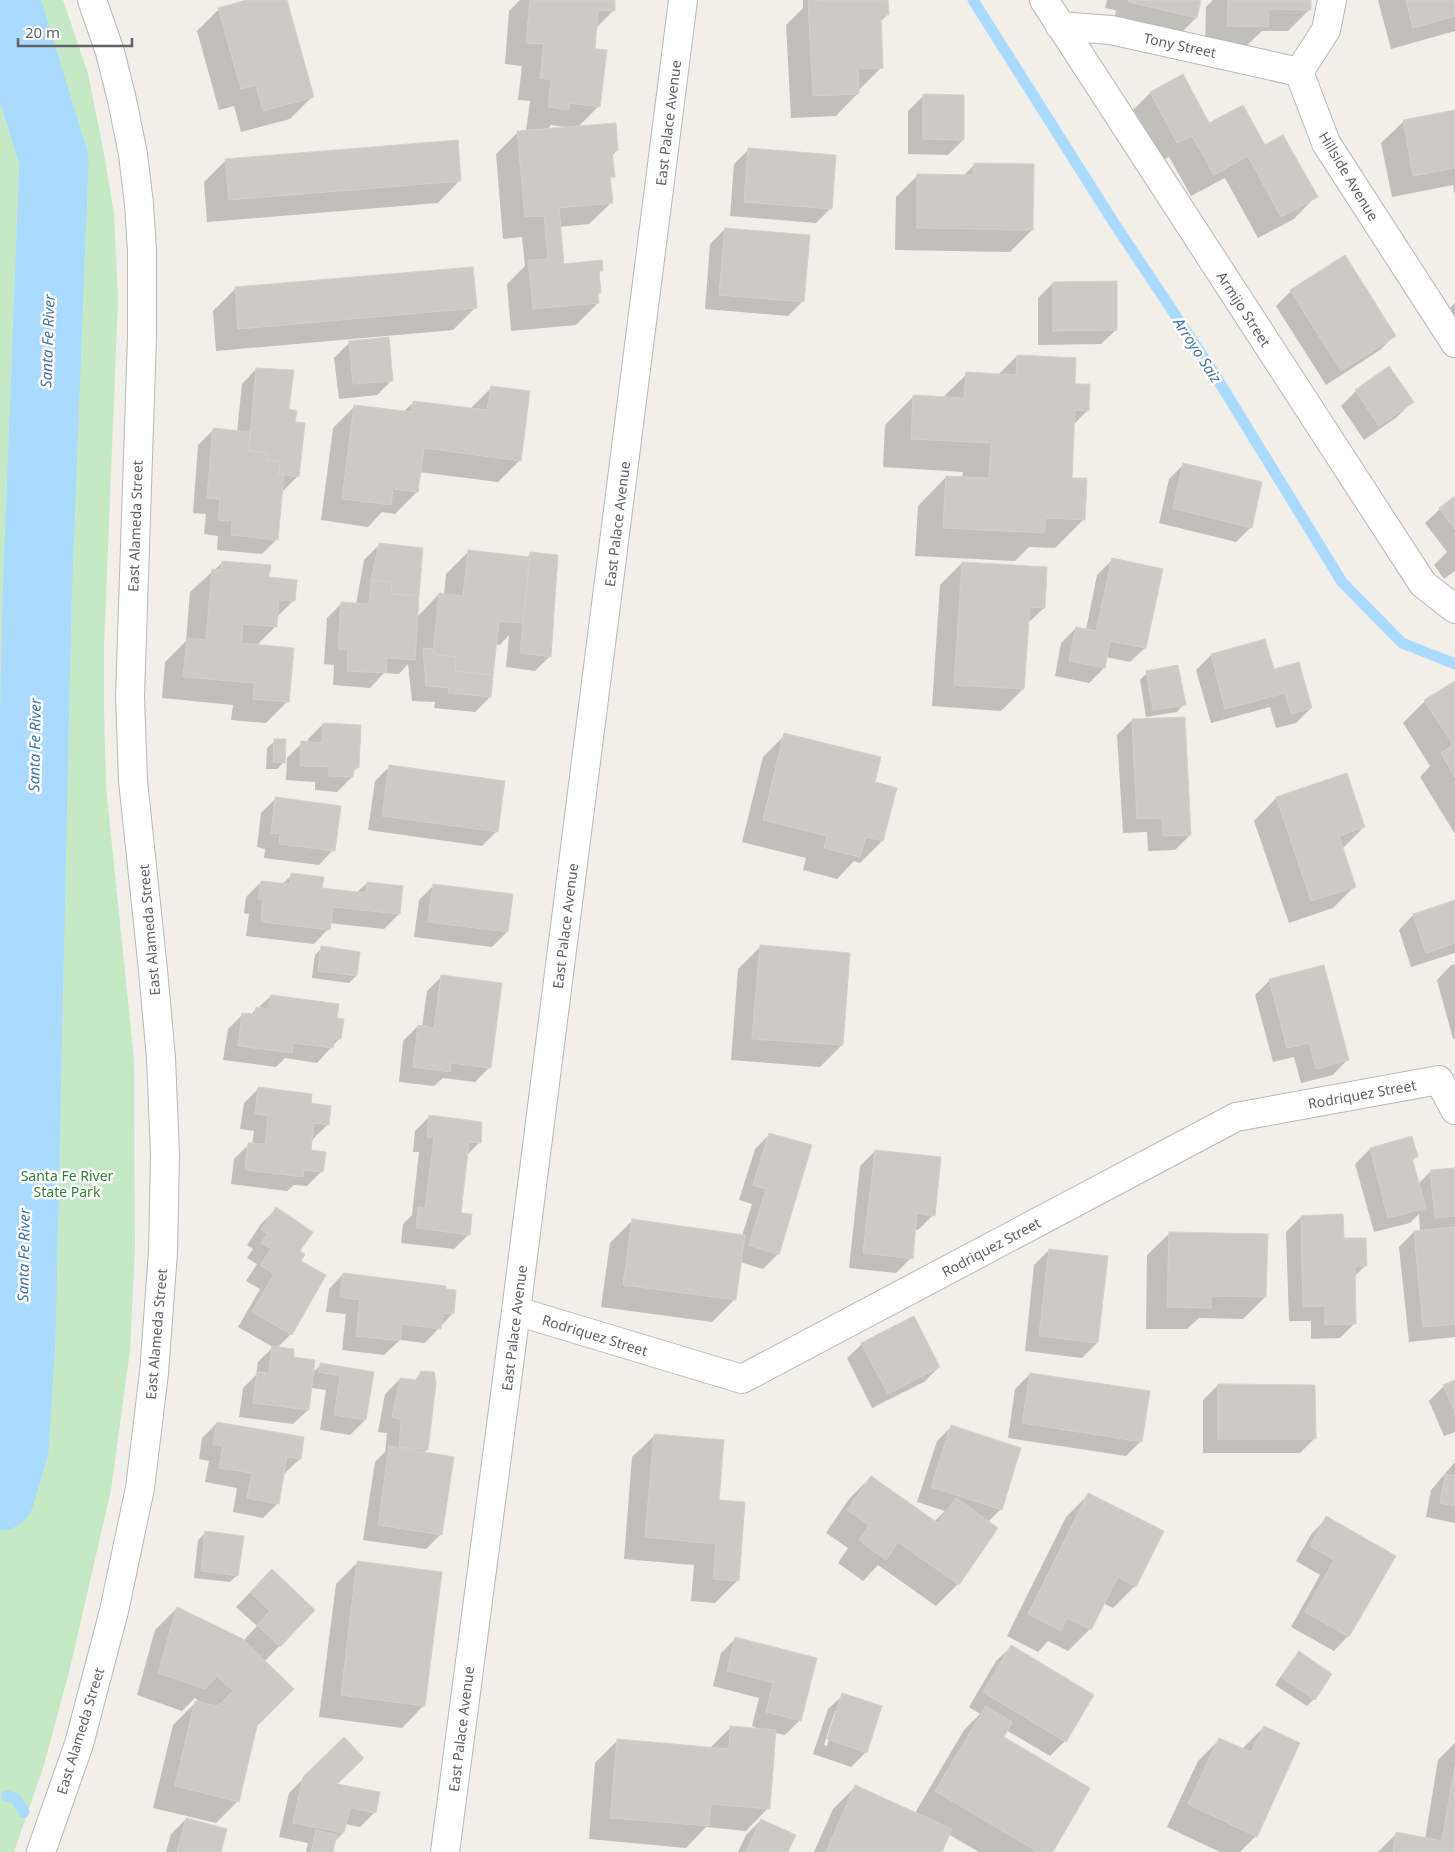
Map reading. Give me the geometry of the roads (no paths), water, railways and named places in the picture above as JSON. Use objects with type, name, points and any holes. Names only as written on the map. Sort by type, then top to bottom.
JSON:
[{"type":"street","name":"East Alameda Street","points":[[41,1852],[79,1744],[114,1611],[140,1488],[154,1373],[163,1252],[165,1154],[160,1058],[154,970],[133,781],[130,696],[142,336],[142,251],[133,154],[110,52],[92,0]]},
{"type":"street","name":"East Palace Avenue","points":[[445,1852],[684,0]]},
{"type":"street","name":"Armijo Street","points":[[1044,0],[1423,584],[1455,609]]},
{"type":"street","points":[[1299,72],[1326,30],[1332,0]]},
{"type":"street","name":"Tony Street","points":[[1060,26],[1111,30],[1299,72]]},
{"type":"street","name":"Hillside Avenue","points":[[1299,72],[1326,143],[1455,343]]},
{"type":"street","name":"Rodriquez Street","points":[[516,1311],[742,1379],[1236,1117],[1439,1080],[1455,1110]]},
{"type":"waterway","name":"Santa Fe River","points":[[0,1496],[14,1448],[21,1337],[37,601],[54,160],[5,0]]},
{"type":"waterway","name":"Arroyo Saiz","points":[[973,0],[1114,223],[1210,367],[1342,582],[1402,643],[1455,664]]},
{"type":"waterway","points":[[7,1796],[16,1799],[24,1812]]},
{"type":"park label","name":"Santa Fe River State Park","points":[[67,1184]]}]
